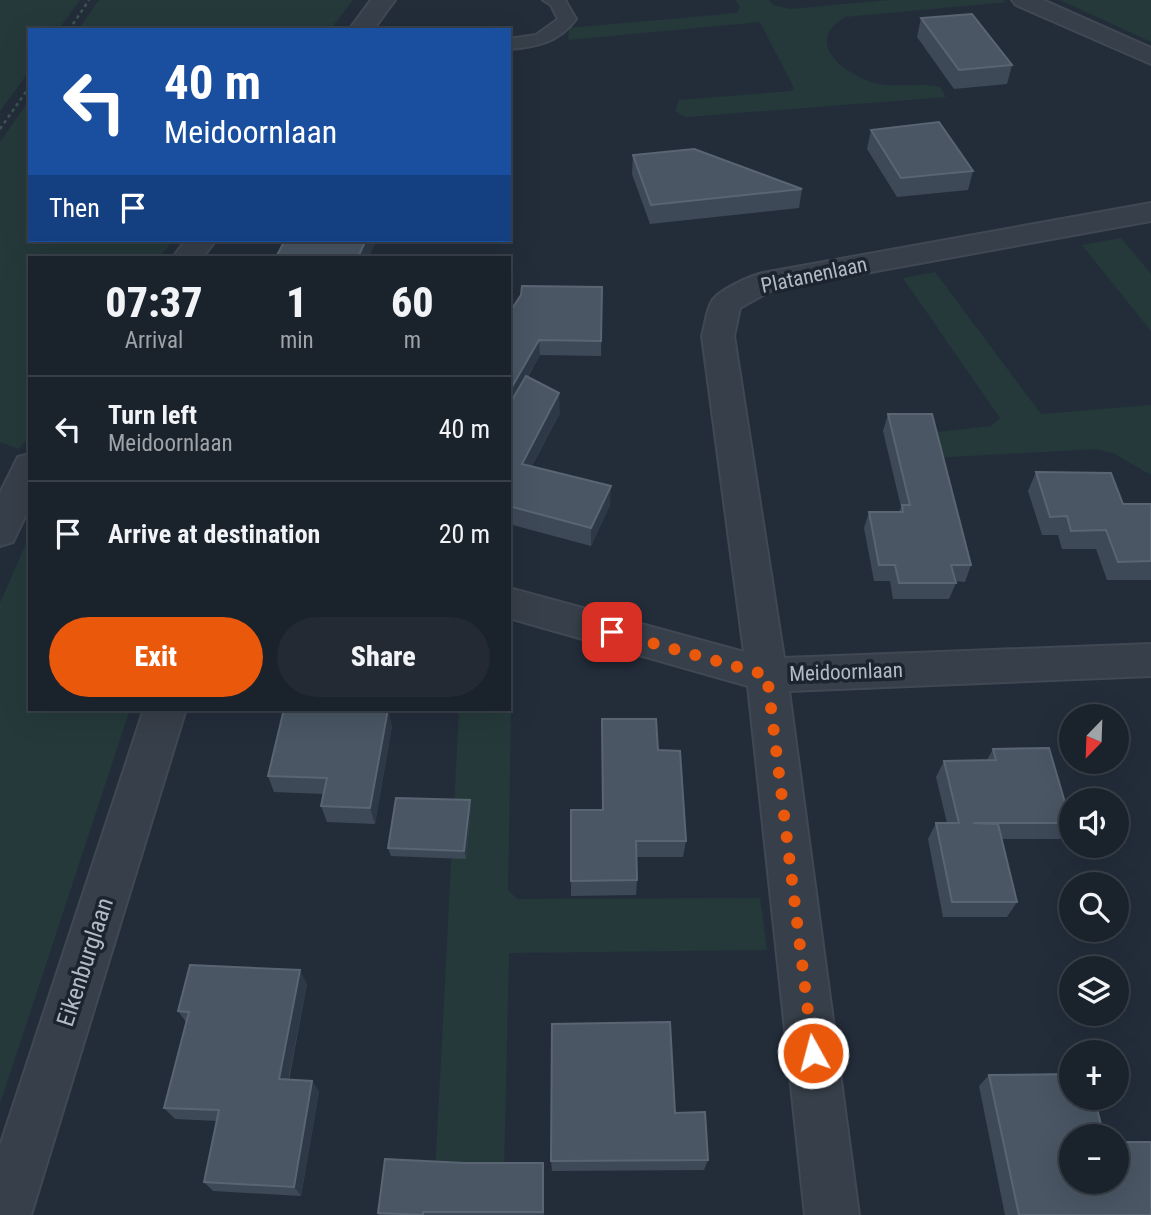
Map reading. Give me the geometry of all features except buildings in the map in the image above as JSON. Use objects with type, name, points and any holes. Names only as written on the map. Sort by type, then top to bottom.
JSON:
[{"type":"street","points":[[362,28],[383,0]]},
{"type":"street","points":[[1024,0],[1151,57]]},
{"type":"street","name":"Platanenlaan","points":[[832,1215],[767,675],[718,336],[726,303],[763,282],[1151,212]]},
{"type":"street","points":[[189,256],[199,242]]},
{"type":"street","points":[[0,532],[22,464]]},
{"type":"street","name":"Meidoornlaan","points":[[511,604],[767,675],[1151,660]]},
{"type":"street","name":"Eikenburglaan","points":[[4,1215],[163,711]]},
{"type":"lane","points":[[511,44],[526,43],[555,34],[567,19],[558,2],[551,0]]},
{"type":"path","points":[[70,28],[89,0]]},
{"type":"path","points":[[0,129],[28,89]]},
{"type":"green space","points":[[0,0],[80,0],[59,28],[28,28],[28,73],[0,111]]},
{"type":"green space","points":[[99,0],[353,0],[332,28],[79,28]]},
{"type":"green space","points":[[735,0],[769,0],[773,5],[790,9],[888,0],[1007,2],[845,17],[833,27],[827,37],[827,46],[832,56],[840,65],[862,79],[882,85],[940,87],[946,97],[686,117],[675,111],[679,100],[791,91],[794,88],[760,22],[568,40],[569,28],[737,13],[740,7]]},
{"type":"green space","points":[[1060,0],[1151,0],[1151,42]]},
{"type":"green space","points":[[28,102],[28,242],[171,242],[161,256],[28,256],[28,438],[19,449],[0,442],[0,142]]},
{"type":"green space","points":[[1121,238],[1151,274],[1151,331],[1082,245]]},
{"type":"green space","points":[[935,272],[1041,414],[1151,405],[1151,475],[1113,453],[1097,449],[932,458],[920,434],[991,426],[1000,418],[903,278]]},
{"type":"green space","points":[[28,539],[28,711],[129,711],[0,1104],[0,603]]},
{"type":"green space","points":[[459,711],[511,711],[508,890],[517,899],[760,898],[767,950],[509,953],[503,1215],[433,1215]]},
{"type":"route","points":[[612,632],[767,675],[813,1053]]}]
